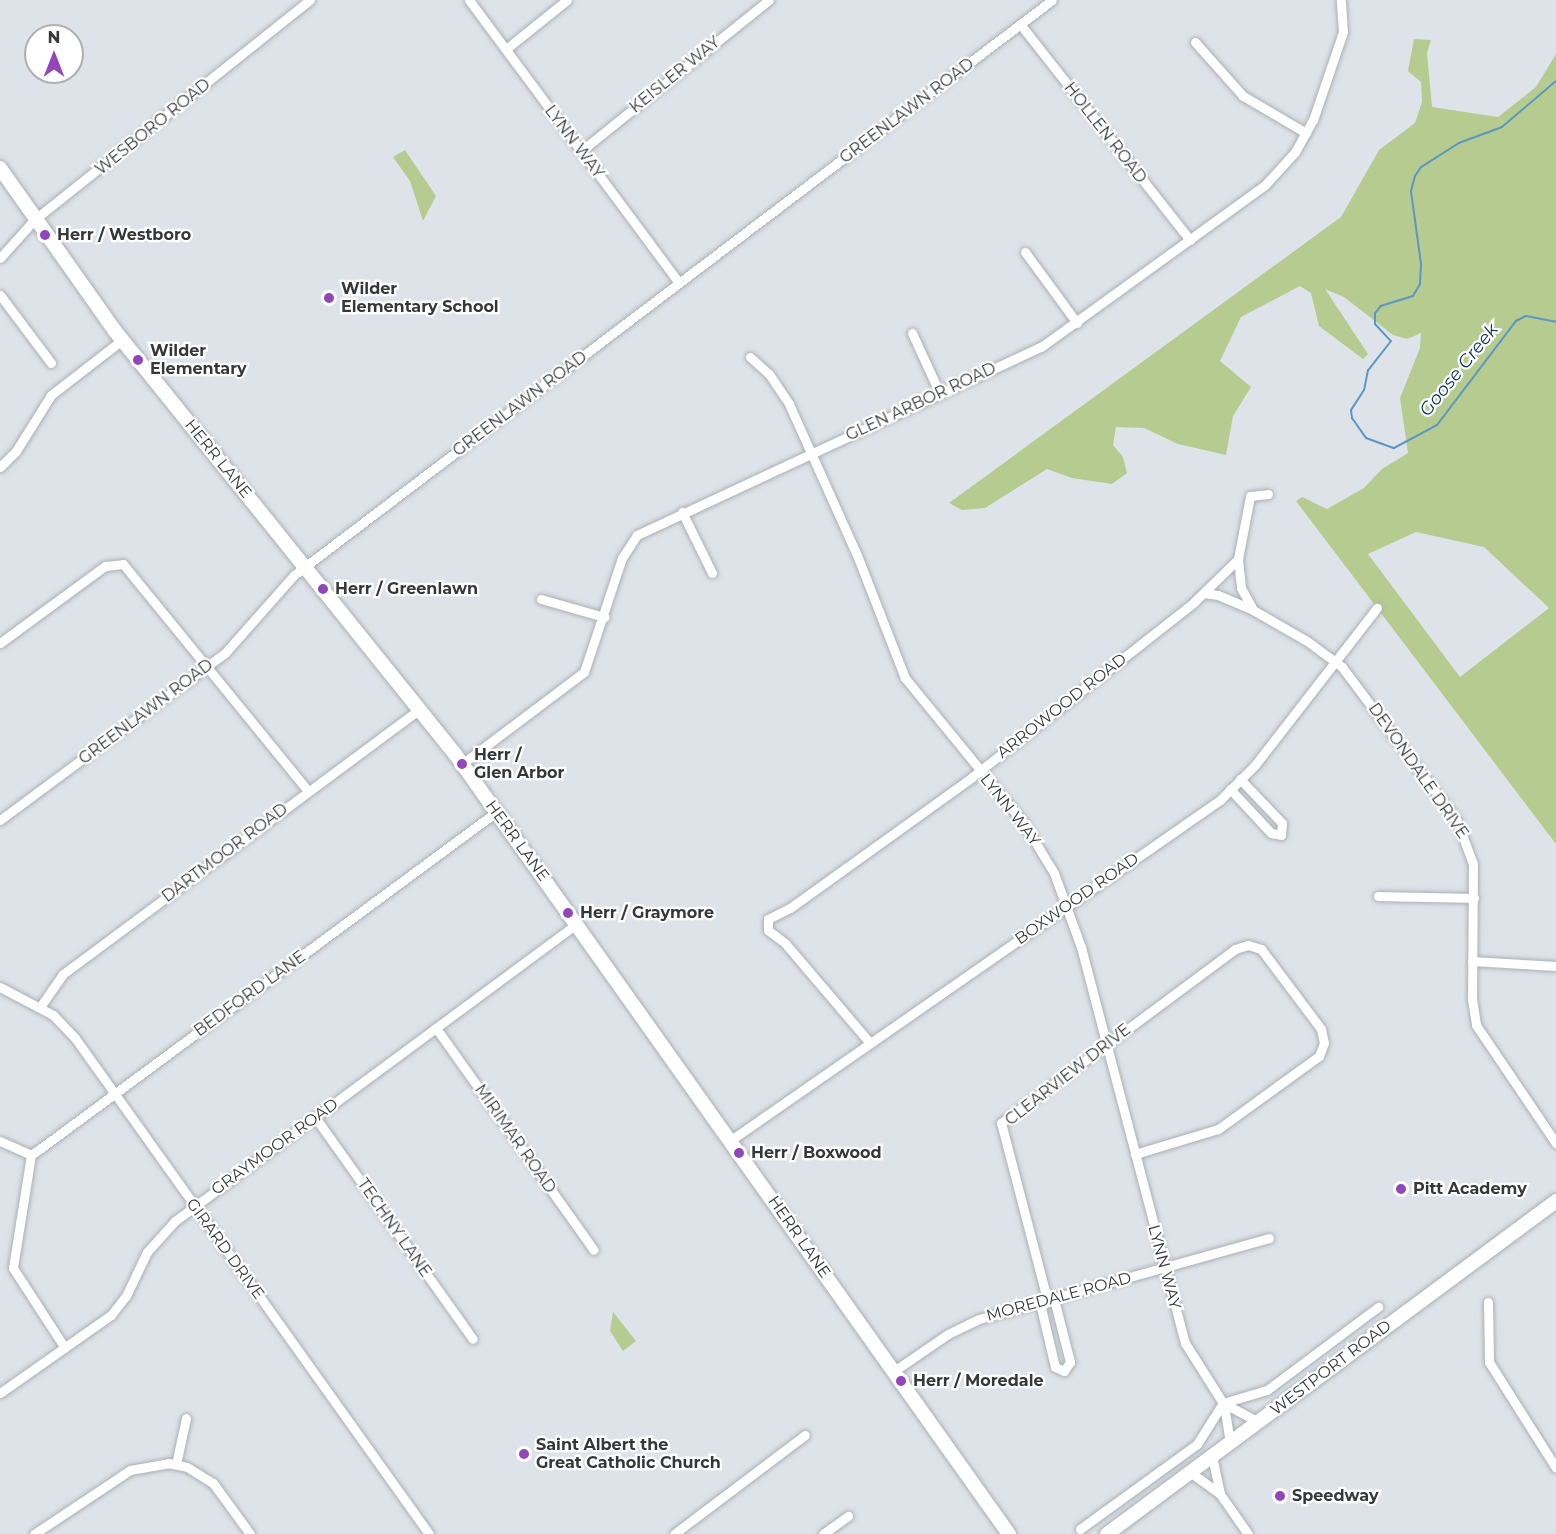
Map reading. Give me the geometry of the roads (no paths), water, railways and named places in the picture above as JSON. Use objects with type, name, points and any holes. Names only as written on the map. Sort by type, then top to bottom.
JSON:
[{"type":"main road","name":"HERR LANE","points":[[0,168],[34,220],[122,340],[462,764],[1010,1534]]},
{"type":"main road","name":"WESTPORT ROAD","points":[[1107,1534],[1556,1202]]},
{"type":"street","name":"WESBORO ROAD","points":[[0,258],[34,220],[310,0]]},
{"type":"street","name":"LYNN WAY","points":[[468,0],[679,283]]},
{"type":"street","points":[[506,49],[567,0]]},
{"type":"street","name":"KEISLER WAY","points":[[581,151],[769,0]]},
{"type":"street","name":"GREENLAWN ROAD","points":[[0,820],[234,645],[279,588],[1052,0]]},
{"type":"street","name":"GLEN ARBOR ROAD","points":[[462,764],[580,677],[591,661],[628,545],[648,527],[1041,347],[1265,185],[1283,167],[1306,133],[1343,32],[1341,0]]},
{"type":"street","name":"HOLLEN ROAD","points":[[1020,24],[1190,240]]},
{"type":"street","points":[[1195,42],[1244,96],[1306,133]]},
{"type":"street","points":[[1025,252],[1077,323]]},
{"type":"street","points":[[0,295],[51,363]]},
{"type":"street","points":[[912,333],[940,394]]},
{"type":"street","points":[[0,467],[21,444],[51,395],[122,340]]},
{"type":"street","name":"LYNN WAY","points":[[750,357],[781,390],[857,555],[905,678],[1039,845],[1068,905],[1188,1350],[1223,1403],[1229,1418],[1230,1443]]},
{"type":"street","points":[[1253,610],[1241,588],[1238,559],[1249,499],[1253,494],[1268,494]]},
{"type":"street","points":[[682,512],[712,573]]},
{"type":"street","name":"ARROWOOD ROAD","points":[[870,1043],[785,943],[768,930],[768,919],[790,908],[979,771],[1204,593],[1238,559]]},
{"type":"street","points":[[0,643],[105,566],[119,562],[128,568],[308,792]]},
{"type":"street","name":"DEVONDALE DRIVE","points":[[1204,593],[1218,595],[1253,610],[1336,661],[1457,821],[1472,854],[1473,1009],[1479,1034],[1556,1143]]},
{"type":"street","points":[[541,598],[604,617]]},
{"type":"street","name":"BOXWOOD ROAD","points":[[731,1140],[1230,789],[1377,608]]},
{"type":"street","name":"DARTMOOR ROAD","points":[[40,1007],[63,974],[419,710]]},
{"type":"street","points":[[1230,789],[1271,833],[1281,835],[1282,823],[1240,779]]},
{"type":"street","name":"BEDFORD LANE","points":[[31,1155],[496,812]]},
{"type":"street","points":[[1378,896],[1474,898]]},
{"type":"street","name":"GRAYMOOR ROAD","points":[[0,1392],[111,1315],[159,1236],[315,1117],[576,924]]},
{"type":"street","name":"CLEARVIEW DRIVE","points":[[1047,1299],[1001,1123],[1235,949],[1251,946],[1269,956],[1321,1029],[1322,1050],[1312,1062],[1218,1129],[1135,1154]]},
{"type":"street","points":[[1472,961],[1556,966]]},
{"type":"street","name":"GIRARD DRIVE","points":[[0,987],[40,1007],[65,1025],[429,1534]]},
{"type":"street","name":"MIRIMAR ROAD","points":[[436,1028],[594,1250]]},
{"type":"street","name":"TECHNY LANE","points":[[315,1117],[473,1339]]},
{"type":"street","points":[[0,1141],[31,1155],[14,1268],[65,1348]]},
{"type":"street","name":"MOREDALE ROAD","points":[[894,1371],[966,1324],[1047,1299],[1165,1269],[1269,1238]]},
{"type":"street","points":[[1047,1299],[1055,1303],[1070,1362],[1064,1371],[1055,1367],[1048,1338],[1041,1308],[1047,1299]]},
{"type":"street","points":[[1488,1302],[1489,1362],[1556,1468]]},
{"type":"street","points":[[1080,1529],[1197,1444],[1223,1403],[1267,1390],[1378,1307]]},
{"type":"street","name":"LYNN WAY","points":[[1223,1403],[1258,1422]]},
{"type":"street","points":[[176,1464],[186,1418]]},
{"type":"street","points":[[674,1534],[805,1435]]},
{"type":"street","points":[[1212,1456],[1220,1494]]},
{"type":"street","points":[[34,1534],[130,1470],[176,1464],[213,1483],[250,1534]]},
{"type":"street","points":[[1190,1472],[1220,1494],[1248,1534]]},
{"type":"street","points":[[823,1534],[848,1516]]},
{"type":"waterway","name":"Goose Creek","points":[[1556,81],[1502,127],[1459,143],[1421,167],[1415,176],[1411,191],[1421,264],[1420,284],[1413,296],[1381,306],[1375,313],[1375,324],[1391,341],[1368,370],[1364,390],[1351,410],[1352,418],[1366,438],[1394,448],[1437,425],[1516,321],[1526,316],[1556,322]]},
{"type":"place","name":"Herr / Westboro","points":[[45,235]]},
{"type":"place","name":"Wilder Elementary School","points":[[329,298]]},
{"type":"place","name":"Wilder Elementary","points":[[138,360]]},
{"type":"place","name":"Herr / Greenlawn","points":[[323,589]]},
{"type":"place","name":"Herr / Glen Arbor","points":[[462,764]]},
{"type":"place","name":"Herr / Graymore","points":[[568,913]]},
{"type":"place","name":"Herr / Boxwood","points":[[739,1153]]},
{"type":"place","name":"Pitt Academy","points":[[1401,1189]]},
{"type":"place","name":"Herr / Moredale","points":[[901,1381]]},
{"type":"place","name":"Saint Albert the Great Catholic Church","points":[[524,1454]]},
{"type":"place","name":"Speedway","points":[[1280,1496]]}]
